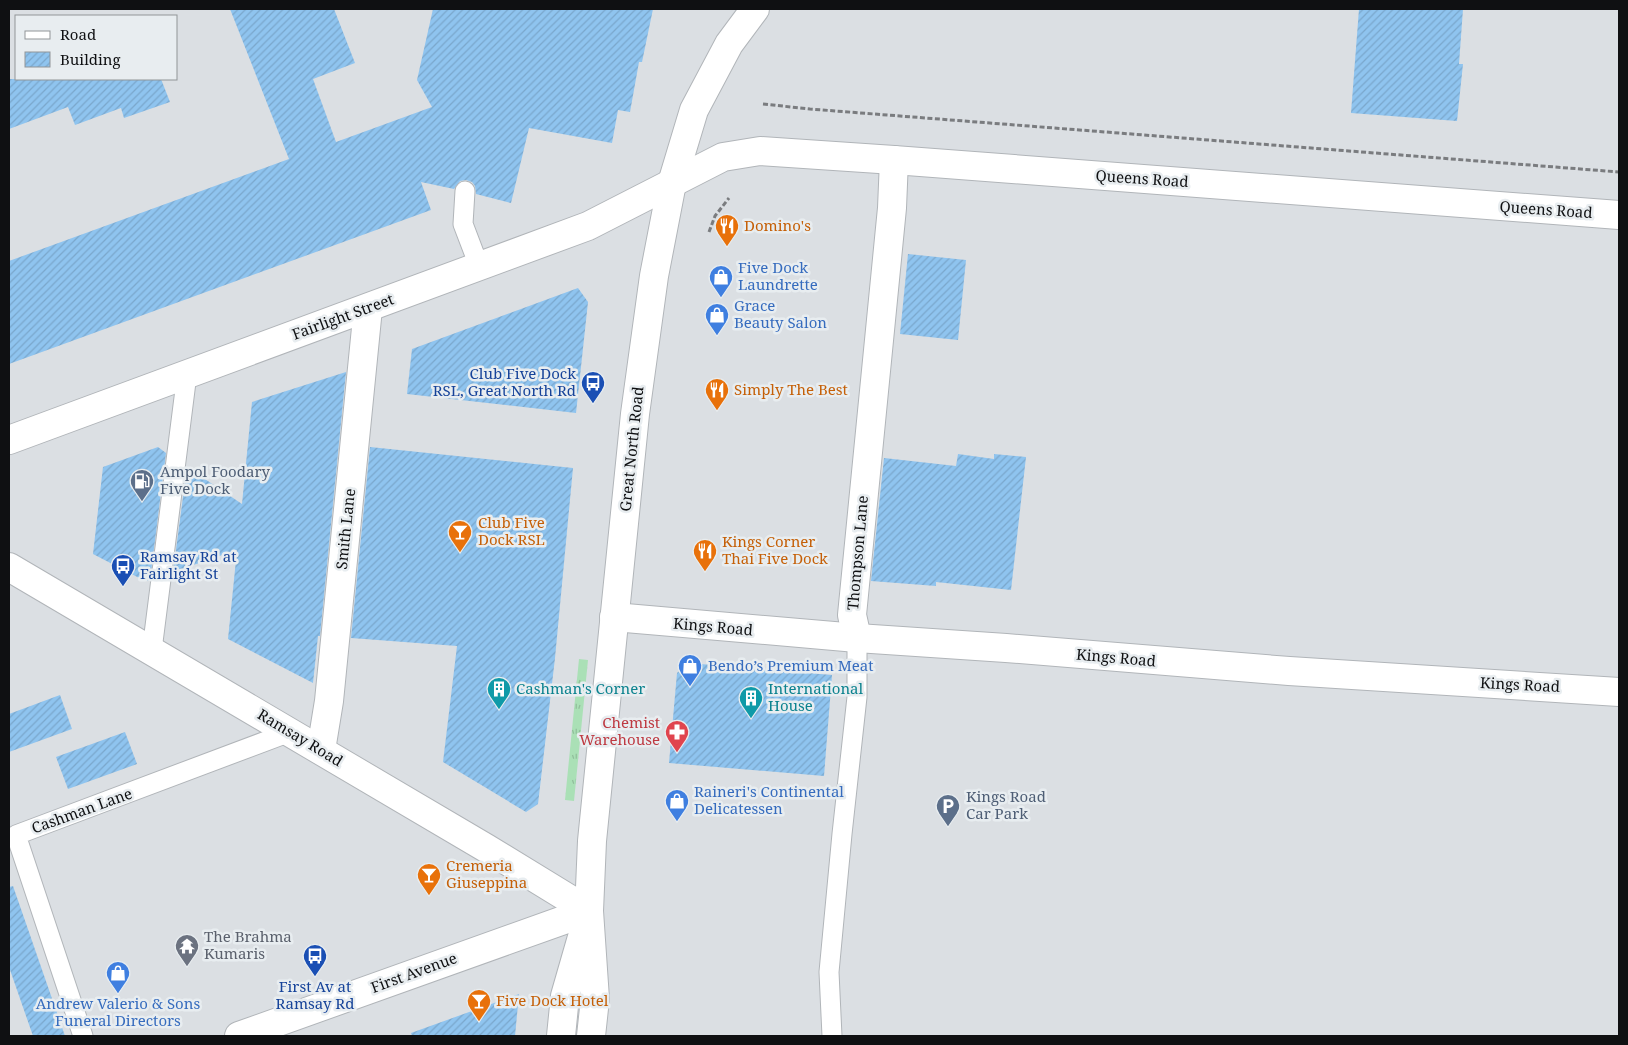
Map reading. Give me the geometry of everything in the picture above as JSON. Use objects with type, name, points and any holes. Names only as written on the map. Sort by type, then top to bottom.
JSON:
[{"type":"main road","name":"Great North Road","points":[[591,1036],[595,999],[589,912],[592,841],[635,414],[654,276],[672,184],[694,110],[729,44],[756,9]]},
{"type":"main road","name":"Queens Road","points":[[672,184],[723,157],[760,151],[1619,215]]},
{"type":"main road","name":"Thompson Lane","points":[[857,638],[852,615],[892,208],[894,160]]},
{"type":"main road","name":"Fairlight Street","points":[[9,440],[588,226],[672,184]]},
{"type":"main road","name":"Smith Lane","points":[[321,750],[329,701],[368,308]]},
{"type":"main road","name":"Ramsay Road","points":[[9,567],[321,750],[589,912]]},
{"type":"main road","name":"Kings Road","points":[[614,617],[857,638],[1289,671],[1619,692]]},
{"type":"main road","name":"Great North Road","points":[[561,1036],[565,996],[589,912]]},
{"type":"main road","name":"First Avenue","points":[[239,1036],[285,1028],[476,951],[589,912]]},
{"type":"lane","points":[[465,192],[463,224],[479,266]]},
{"type":"lane","points":[[152,650],[187,374]]},
{"type":"lane","name":"Thompson Lane","points":[[832,1036],[829,972],[857,697],[857,638]]},
{"type":"lane","name":"Cashman Lane","points":[[84,1036],[16,835],[224,765],[290,732]]},
{"type":"path","points":[[763,104],[839,112],[1619,172]]},
{"type":"path","points":[[709,232],[715,216],[729,198]]},
{"type":"green space","points":[[579,659],[588,660],[574,801],[565,800]]},
{"type":"building","points":[[230,9],[334,9],[355,63],[313,79],[336,142],[432,107],[417,80],[433,9],[653,9],[642,62],[639,62],[630,112],[618,110],[612,143],[529,128],[511,203],[476,194],[475,186],[472,182],[466,180],[460,181],[454,189],[421,182],[431,210],[9,364],[9,261],[289,159]]},
{"type":"building","points":[[1359,9],[1463,9],[1459,64],[1463,64],[1457,121],[1351,113]]},
{"type":"building","points":[[9,79],[161,80],[170,102],[124,118],[121,108],[75,125],[68,107],[9,129]]},
{"type":"building","points":[[908,254],[966,260],[958,340],[900,334]]},
{"type":"building","points":[[578,288],[588,302],[576,413],[407,394],[412,349]]},
{"type":"building","points":[[346,372],[320,636],[318,636],[313,683],[228,639],[237,550],[173,572],[187,467],[242,504],[252,402]]},
{"type":"building","points":[[158,447],[166,453],[150,580],[145,581],[93,554],[103,467]]},
{"type":"building","name":"Club Five Dock RSL","points":[[370,447],[573,468],[555,658],[538,804],[526,812],[443,762],[457,646],[351,638]]},
{"type":"building","points":[[958,454],[994,459],[994,454],[1026,457],[1011,590],[936,582],[936,586],[871,581],[884,458],[956,466]]},
{"type":"building","name":"International House","points":[[688,663],[832,675],[824,776],[669,763],[677,673]]},
{"type":"building","points":[[60,695],[72,729],[9,752],[9,714]]},
{"type":"building","points":[[125,732],[137,764],[68,789],[56,757]]},
{"type":"building","points":[[13,886],[65,1036],[33,1036],[9,967],[9,887]]},
{"type":"building","name":"Five Dock Hotel","points":[[519,994],[515,1036],[412,1036],[411,1033]]},
{"type":"place","name":"Domino's","points":[[727,247]]},
{"type":"place","name":"Five Dock Laundrette","points":[[721,298]]},
{"type":"place","name":"Grace Beauty Salon","points":[[717,336]]},
{"type":"place","name":"Club Five Dock RSL, Great North Rd","points":[[593,404]]},
{"type":"place","name":"Simply The Best","points":[[717,411]]},
{"type":"place","name":"Ampol Foodary Five Dock","points":[[142,502]]},
{"type":"place","name":"Club Five Dock RSL","points":[[460,553]]},
{"type":"place","name":"Kings Corner Thai Five Dock","points":[[705,572]]},
{"type":"place","name":"Ramsay Rd at Fairlight St","points":[[123,587]]},
{"type":"place","name":"Bendo’s Premium Meat","points":[[690,687]]},
{"type":"place","name":"Cashman's Corner","points":[[499,710]]},
{"type":"place","name":"International House","points":[[751,719]]},
{"type":"place","name":"Chemist Warehouse","points":[[677,753]]},
{"type":"place","name":"Raineri's Continental Delicatessen","points":[[677,822]]},
{"type":"place","name":"Kings Road Car Park","points":[[948,827]]},
{"type":"place","name":"Cremeria Giuseppina","points":[[429,896]]},
{"type":"place","name":"The Brahma Kumaris","points":[[187,967]]},
{"type":"place","name":"First Av at Ramsay Rd","points":[[315,977]]},
{"type":"place","name":"Andrew Valerio & Sons Funeral Directors","points":[[118,994]]},
{"type":"place","name":"Five Dock Hotel","points":[[479,1022]]}]
